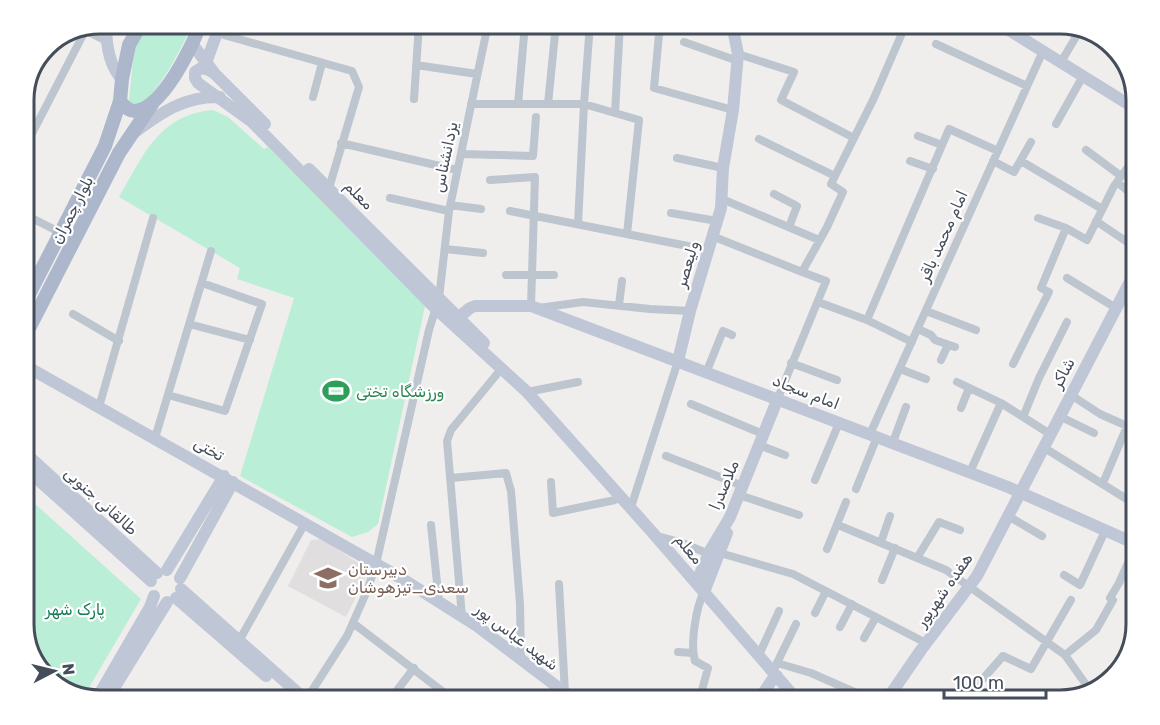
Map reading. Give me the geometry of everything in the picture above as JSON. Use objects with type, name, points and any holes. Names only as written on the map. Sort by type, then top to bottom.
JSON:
[{"type":"main road","name":"بلوار چمران","points":[[35,283],[105,146],[120,101],[129,45],[135,34]]},
{"type":"main road","name":"بلوار چمران","points":[[35,317],[119,153],[154,101],[166,88],[197,34]]},
{"type":"main road","points":[[120,101],[127,109],[135,111],[154,101]]},
{"type":"main road","points":[[112,125],[121,118],[125,118],[130,122],[133,133]]},
{"type":"street","points":[[107,34],[112,64],[122,79]]},
{"type":"street","name":"معلم","points":[[197,34],[206,63],[215,74],[329,188],[494,364],[502,368],[527,392],[657,536],[759,655],[775,670],[790,690]]},
{"type":"street","points":[[206,63],[216,34]]},
{"type":"street","points":[[238,34],[352,71],[359,87],[329,188]]},
{"type":"street","points":[[414,99],[418,34]]},
{"type":"street","name":"یزدانشناس","points":[[313,690],[353,623],[376,564],[437,303],[449,208],[486,34]]},
{"type":"street","points":[[518,104],[524,34]]},
{"type":"street","points":[[548,104],[555,34]]},
{"type":"street","points":[[615,113],[619,34]]},
{"type":"street","points":[[659,34],[654,88],[733,110]]},
{"type":"street","name":"ولیعصر","points":[[631,507],[678,361],[722,199],[723,168],[733,110],[738,58],[735,34]]},
{"type":"street","points":[[802,272],[843,192],[831,184],[901,34]]},
{"type":"street","points":[[1024,34],[1042,51],[1125,99]]},
{"type":"street","points":[[94,35],[108,42]]},
{"type":"street","points":[[35,128],[81,37]]},
{"type":"street","points":[[1061,62],[1076,37]]},
{"type":"street","points":[[578,224],[589,38]]},
{"type":"street","points":[[684,42],[794,72],[781,100],[854,138]]},
{"type":"street","points":[[936,44],[1027,86]]},
{"type":"street","name":"امام محمد باقر","points":[[856,489],[900,369],[1042,51]]},
{"type":"street","points":[[314,98],[322,63]]},
{"type":"street","points":[[416,66],[477,74]]},
{"type":"street","name":"معلم","points":[[215,74],[201,68],[195,72],[195,78],[198,83],[252,122],[437,303],[459,317],[499,359],[502,368]]},
{"type":"street","points":[[1056,124],[1083,76]]},
{"type":"street","points":[[133,133],[186,100],[204,96],[220,97]]},
{"type":"street","points":[[471,104],[584,104],[639,120],[627,234]]},
{"type":"street","points":[[461,154],[533,156],[536,117]]},
{"type":"street","points":[[867,320],[949,129],[998,151]]},
{"type":"street","points":[[918,136],[942,146]]},
{"type":"street","points":[[759,139],[835,176]]},
{"type":"street","points":[[993,161],[1014,172],[1031,142]]},
{"type":"street","points":[[341,143],[457,170]]},
{"type":"street","points":[[1086,150],[1125,186]]},
{"type":"street","points":[[677,158],[723,168]]},
{"type":"street","points":[[909,161],[933,169]]},
{"type":"street","points":[[1021,161],[1102,209]]},
{"type":"street","points":[[1038,218],[1066,228],[1087,240],[1102,209],[1125,171]]},
{"type":"street","points":[[490,180],[535,177],[531,276],[534,307],[583,302],[690,311]]},
{"type":"street","points":[[774,194],[797,207],[789,227]]},
{"type":"street","points":[[390,198],[449,208],[481,209]]},
{"type":"street","points":[[722,199],[819,240]]},
{"type":"street","points":[[510,211],[708,250]]},
{"type":"street","points":[[672,213],[717,221]]},
{"type":"street","points":[[99,406],[153,218]]},
{"type":"street","points":[[35,220],[61,233]]},
{"type":"street","points":[[1096,221],[1125,241]]},
{"type":"street","points":[[1013,364],[1049,292],[1041,288],[1066,228]]},
{"type":"street","points":[[712,236],[826,281],[778,398]]},
{"type":"street","points":[[445,249],[483,253]]},
{"type":"street","points":[[155,438],[212,251]]},
{"type":"street","points":[[506,275],[554,275]]},
{"type":"street","points":[[1067,279],[1116,308]]},
{"type":"street","points":[[619,305],[622,281]]},
{"type":"street","points":[[168,395],[225,411],[262,304],[202,283]]},
{"type":"street","name":"شاکر","points":[[1020,492],[1125,290]]},
{"type":"street","points":[[818,302],[867,320],[912,342]]},
{"type":"street","name":"امام سجاد","points":[[459,317],[476,306],[534,307],[970,472],[1126,540]]},
{"type":"street","points":[[926,311],[976,330]]},
{"type":"street","points":[[73,314],[119,341]]},
{"type":"street","points":[[1023,417],[1067,322]]},
{"type":"street","points":[[189,324],[250,340]]},
{"type":"street","points":[[918,329],[932,335],[935,340],[952,346],[941,360]]},
{"type":"street","points":[[706,373],[723,331],[732,335]]},
{"type":"street","points":[[791,363],[837,380]]},
{"type":"street","points":[[462,617],[447,441],[451,430],[502,368]]},
{"type":"street","points":[[900,369],[926,378]]},
{"type":"street","name":"تختی","points":[[35,371],[376,564]]},
{"type":"street","points":[[527,392],[578,382]]},
{"type":"street","points":[[957,382],[1001,403],[1050,434]]},
{"type":"street","points":[[961,408],[969,388]]},
{"type":"street","points":[[1071,395],[1100,414],[1126,425]]},
{"type":"street","name":"ملاصدرا","points":[[700,587],[778,398]]},
{"type":"street","points":[[970,472],[1001,403]]},
{"type":"street","points":[[691,404],[761,440],[785,456]]},
{"type":"street","points":[[892,442],[906,407]]},
{"type":"street","points":[[1059,416],[1094,433]]},
{"type":"street","points":[[814,480],[839,423]]},
{"type":"street","points":[[1103,483],[1126,429]]},
{"type":"street","points":[[1044,447],[1126,495]]},
{"type":"street","points":[[666,456],[799,515]]},
{"type":"street","name":"طالقانی جنوبی","points":[[35,464],[74,505],[125,552],[158,575],[172,571],[176,592]]},
{"type":"street","points":[[451,478],[506,473],[512,502],[520,604],[521,660]]},
{"type":"street","name":"طالقانی جنوبی","points":[[35,475],[74,505]]},
{"type":"street","points":[[113,690],[176,592],[196,535],[228,479]]},
{"type":"street","points":[[551,482],[553,513],[615,500],[621,496]]},
{"type":"street","name":"هفده شهریور","points":[[894,690],[977,576],[1020,492]]},
{"type":"street","points":[[827,549],[846,502]]},
{"type":"street","points":[[881,542],[890,516]]},
{"type":"street","points":[[1008,516],[1042,536]]},
{"type":"street","points":[[917,558],[939,522],[960,530]]},
{"type":"street","points":[[239,641],[305,523]]},
{"type":"street","points":[[431,525],[439,602]]},
{"type":"street","points":[[838,525],[946,570],[1065,655],[1086,685]]},
{"type":"street","points":[[1064,575],[1080,585],[1105,531]]},
{"type":"street","points":[[176,592],[157,599],[151,591],[158,575],[196,535]]},
{"type":"street","points":[[657,536],[714,554],[793,574],[926,643]]},
{"type":"street","points":[[882,580],[895,548]]},
{"type":"street","name":"شهید عباس پور","points":[[376,564],[462,617],[561,690]]},
{"type":"street","points":[[1065,655],[1096,630],[1113,600],[1110,598],[1126,567]]},
{"type":"street","points":[[559,584],[565,690]]},
{"type":"street","points":[[700,587],[693,653],[695,661],[708,668],[702,690]]},
{"type":"street","points":[[815,613],[826,591]]},
{"type":"street","points":[[176,592],[239,641],[294,690]]},
{"type":"street","points":[[176,592],[283,690]]},
{"type":"street","points":[[102,690],[150,607],[154,596]]},
{"type":"street","points":[[973,690],[1003,656],[1031,669],[1071,600]]},
{"type":"street","points":[[840,627],[852,604]]},
{"type":"street","points":[[759,655],[779,611]]},
{"type":"street","points":[[864,638],[876,617]]},
{"type":"street","points":[[353,623],[441,690]]},
{"type":"street","points":[[765,690],[772,680],[796,624]]},
{"type":"street","points":[[678,652],[693,653]]},
{"type":"street","points":[[397,690],[414,668]]},
{"type":"street","points":[[775,670],[811,673],[850,690]]},
{"type":"shaded area","name":"دبیرستان سعدی_تیزهوشان","points":[[322,539],[369,570],[346,617],[288,586],[311,540]]},
{"type":"green space","points":[[143,34],[187,34],[162,81],[139,106],[132,104],[129,100],[134,50]]},
{"type":"green space","name":"ورزشگاه تختی","points":[[213,110],[228,117],[264,149],[268,147],[425,306],[378,524],[368,532],[352,537],[240,476],[294,298],[237,279],[240,268],[119,197],[145,152],[166,129],[194,113]]},
{"type":"green space","name":"پارک شهر","points":[[35,504],[141,599],[88,689],[75,686],[57,674],[41,654],[36,638]]},
{"type":"place","name":"ورزشگاه تختی","points":[[336,391]]},
{"type":"place","name":"دبیرستان سعدی_تیزهوشان","points":[[328,578]]}]
